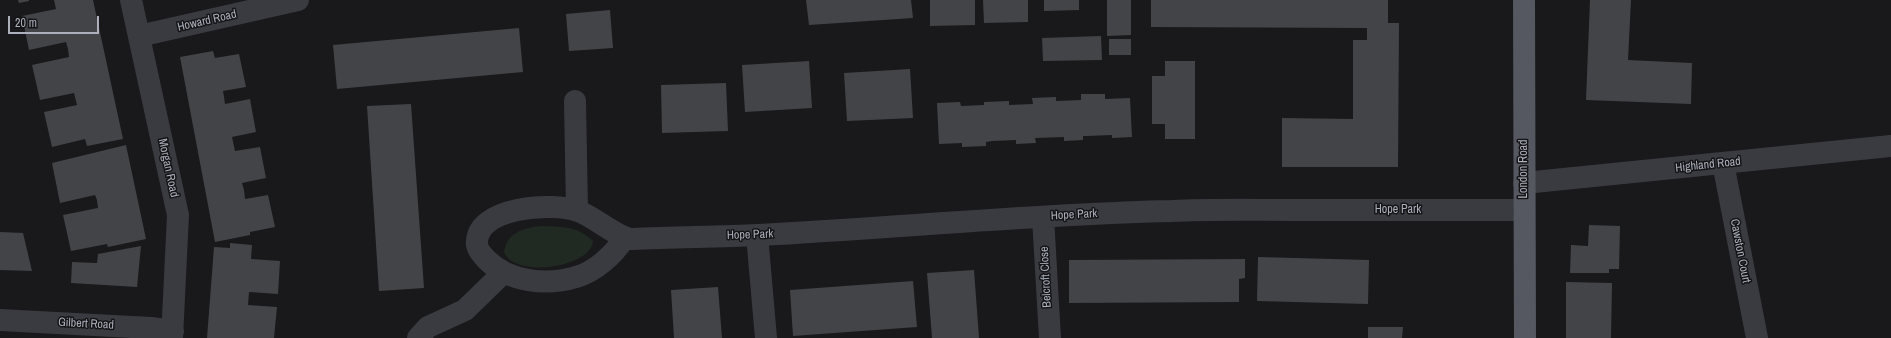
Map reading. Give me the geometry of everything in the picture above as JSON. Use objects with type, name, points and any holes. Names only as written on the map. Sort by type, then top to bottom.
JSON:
[{"type":"main road","name":"London Road","points":[[1524,0],[1525,338]]},
{"type":"street","name":"Morgan Road","points":[[131,0],[178,215],[172,335]]},
{"type":"street","name":"Howard Road","points":[[139,36],[298,0]]},
{"type":"street","points":[[575,101],[577,211]]},
{"type":"street","name":"Highland Road","points":[[1524,183],[1891,146]]},
{"type":"street","name":"Cawston Court","points":[[1723,163],[1757,338]]},
{"type":"street","points":[[561,206],[577,211],[598,220],[624,239],[617,250],[601,263],[577,277],[538,281],[521,279],[503,273],[494,267],[482,256],[477,246],[480,233],[485,225],[501,215],[532,207],[561,206]]},
{"type":"street","name":"Hope Park","points":[[624,239],[757,235],[1174,210],[1524,210]]},
{"type":"street","name":"Belcroft Close","points":[[1043,217],[1050,338]]},
{"type":"street","points":[[757,235],[766,338]]},
{"type":"street","points":[[418,338],[428,327],[465,310],[503,273]]},
{"type":"street","name":"Gilbert Road","points":[[0,320],[150,328],[172,335]]},
{"type":"shaded area","points":[[543,226],[564,227],[581,232],[593,241],[590,250],[581,257],[568,263],[553,266],[523,266],[511,261],[504,252],[506,245],[513,235],[524,229]]},
{"type":"building","points":[[18,0],[29,0],[29,1],[19,3]]},
{"type":"building","points":[[54,0],[93,0],[123,139],[87,146],[85,139],[52,147],[44,112],[77,105],[74,93],[40,100],[32,65],[69,57],[68,49],[66,42],[29,50],[22,16],[56,9]]},
{"type":"building","points":[[806,0],[911,0],[913,18],[809,25]]},
{"type":"building","points":[[930,0],[975,0],[975,25],[930,26]]},
{"type":"building","points":[[983,0],[1028,0],[1028,22],[984,23]]},
{"type":"building","points":[[1044,0],[1079,0],[1079,10],[1044,11]]},
{"type":"building","points":[[1107,0],[1131,0],[1131,35],[1107,36]]},
{"type":"building","points":[[1151,0],[1388,0],[1388,23],[1399,23],[1398,167],[1282,167],[1282,118],[1353,119],[1353,40],[1367,40],[1367,28],[1151,27]]},
{"type":"building","points":[[1590,0],[1631,0],[1628,60],[1692,63],[1691,104],[1586,100]]},
{"type":"building","points":[[610,10],[613,48],[569,51],[566,14]]},
{"type":"building","points":[[519,28],[523,72],[337,89],[333,45]]},
{"type":"building","points":[[1101,36],[1102,60],[1043,61],[1042,38]]},
{"type":"building","points":[[1109,39],[1131,39],[1131,55],[1109,55]]},
{"type":"building","points":[[213,51],[215,58],[239,54],[246,87],[223,91],[225,104],[250,99],[256,132],[232,137],[235,151],[260,147],[266,178],[242,183],[245,199],[268,195],[275,227],[250,232],[250,235],[215,242],[180,57]]},
{"type":"building","points":[[809,61],[812,108],[745,112],[742,65]]},
{"type":"building","points":[[1165,61],[1195,61],[1195,139],[1165,139],[1165,124],[1152,124],[1152,76],[1165,76]]},
{"type":"building","points":[[910,69],[913,118],[847,121],[844,73]]},
{"type":"building","points":[[726,83],[728,131],[662,133],[661,85]]},
{"type":"building","points":[[1081,94],[1105,94],[1105,99],[1130,98],[1132,137],[1112,138],[1112,135],[1083,136],[1083,140],[1064,141],[1064,137],[1035,138],[1036,143],[1016,144],[1016,140],[992,141],[986,142],[986,146],[962,147],[962,143],[939,144],[937,103],[960,102],[961,106],[984,105],[984,102],[1009,101],[1009,105],[1033,104],[1032,98],[1056,97],[1056,101],[1081,100]]},
{"type":"building","points":[[411,104],[424,288],[379,291],[367,106]]},
{"type":"building","points":[[126,145],[146,239],[108,247],[107,244],[71,251],[63,215],[98,208],[97,200],[95,195],[60,203],[52,163]]},
{"type":"building","points":[[1589,225],[1620,226],[1619,269],[1609,269],[1609,273],[1570,273],[1571,245],[1588,246]]},
{"type":"building","points":[[0,232],[23,233],[32,271],[0,270]]},
{"type":"building","points":[[230,243],[252,245],[251,259],[280,261],[278,294],[249,292],[248,305],[277,307],[274,338],[207,338],[214,247],[230,248]]},
{"type":"building","points":[[141,246],[137,287],[71,283],[72,262],[97,263],[98,254]]},
{"type":"building","points":[[1258,257],[1369,260],[1368,304],[1257,301]]},
{"type":"building","points":[[1245,259],[1245,278],[1239,279],[1239,302],[1069,303],[1069,260]]},
{"type":"building","points":[[974,270],[979,338],[932,338],[927,273]]},
{"type":"building","points":[[913,281],[917,327],[793,336],[790,290]]},
{"type":"building","points":[[1566,282],[1612,283],[1611,338],[1566,338]]},
{"type":"building","points":[[718,287],[722,338],[674,338],[671,290]]},
{"type":"building","points":[[1368,327],[1403,327],[1402,338],[1368,338]]}]
